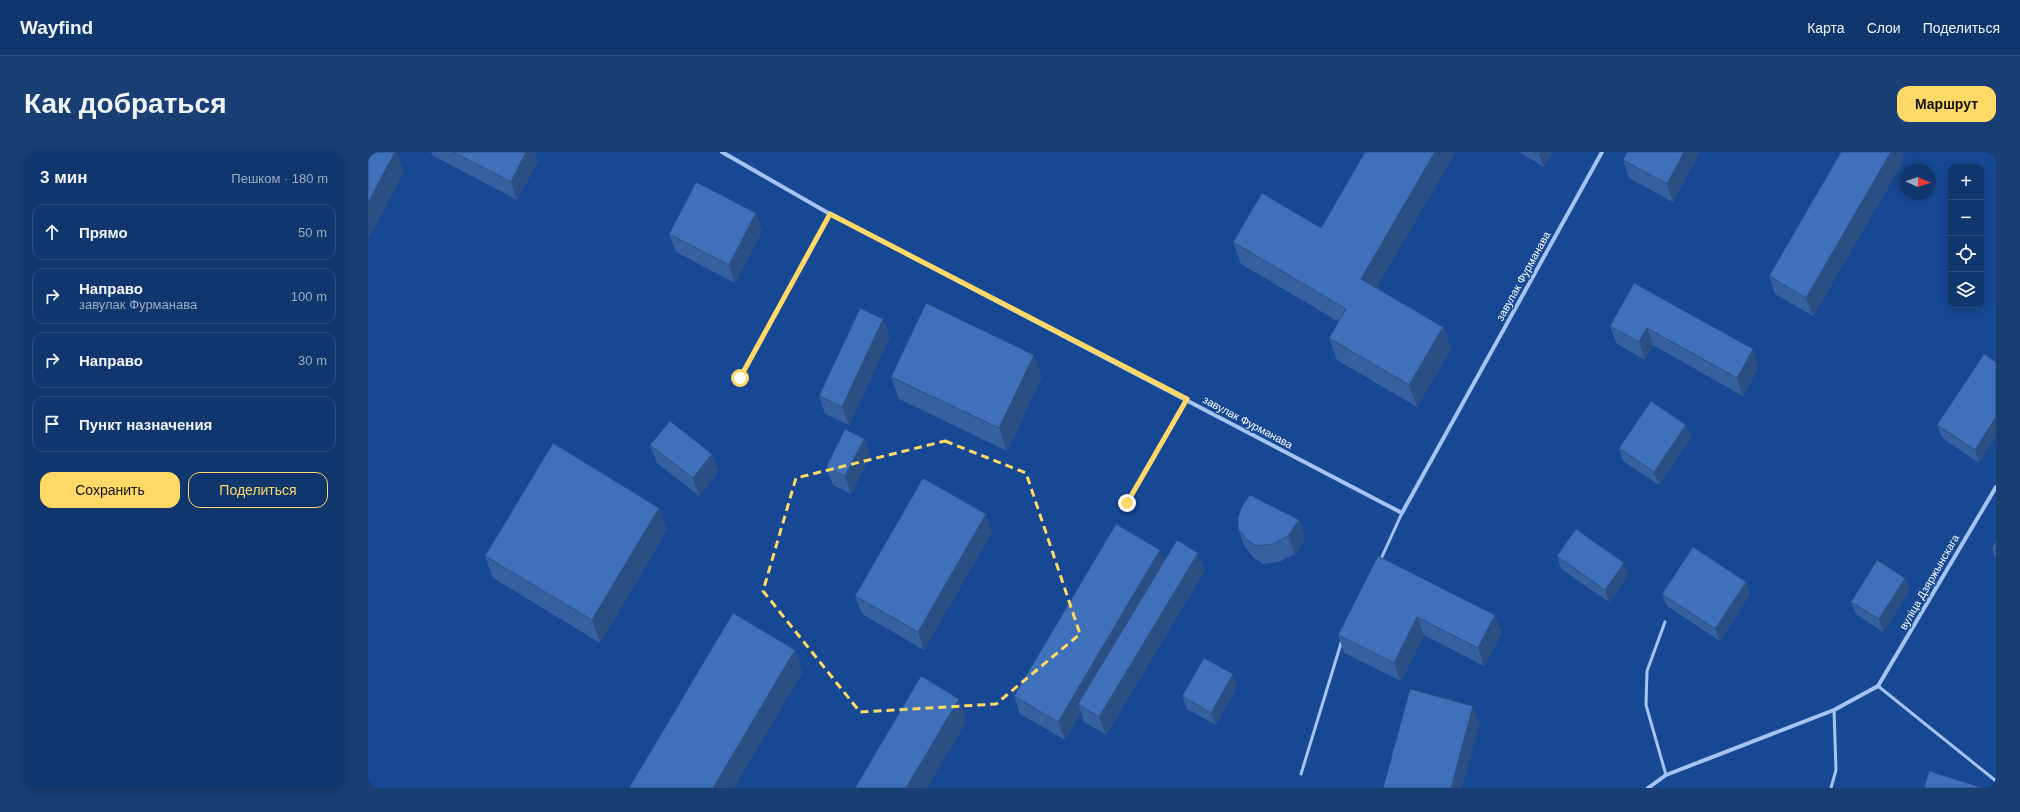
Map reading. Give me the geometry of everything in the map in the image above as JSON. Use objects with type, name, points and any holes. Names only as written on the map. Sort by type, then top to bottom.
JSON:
[{"type":"street","name":"завулак Фурманава","points":[[722,152],[830,214],[1187,399],[1402,513],[1602,152]]},
{"type":"street","name":"вуліца Дзяржынскага","points":[[1878,686],[1996,487]]},
{"type":"street","points":[[1648,788],[1666,775],[1834,710],[1878,686]]},
{"type":"lane","points":[[740,378],[830,214]]},
{"type":"lane","points":[[1127,503],[1187,399]]},
{"type":"lane","points":[[1379,563],[1402,513]]},
{"type":"lane","points":[[1665,622],[1647,671],[1646,705],[1666,775]]},
{"type":"lane","points":[[1301,774],[1345,634]]},
{"type":"lane","points":[[1878,686],[1996,782]]},
{"type":"lane","points":[[1831,788],[1836,770],[1834,710]]},
{"type":"highlighted area","points":[[945,441],[1026,473],[1080,634],[996,704],[860,712],[763,591],[796,478]]},
{"type":"building","points":[[368,152],[395,152],[368,203]]},
{"type":"building","points":[[453,152],[526,152],[511,182]]},
{"type":"building","points":[[1365,152],[1435,152],[1361,279],[1443,327],[1409,385],[1329,338],[1346,309],[1233,242],[1262,193],[1321,228]]},
{"type":"building","points":[[1627,152],[1684,152],[1667,184],[1623,160]]},
{"type":"building","points":[[1841,152],[1891,152],[1806,298],[1769,276]]},
{"type":"building","points":[[696,182],[756,213],[729,265],[669,234]]},
{"type":"building","points":[[1634,283],[1753,349],[1737,378],[1647,328],[1639,342],[1610,326]]},
{"type":"building","points":[[926,303],[1034,355],[999,428],[891,377]]},
{"type":"building","points":[[860,308],[883,319],[842,407],[819,396]]},
{"type":"building","points":[[1984,354],[1996,362],[1996,417],[1975,450],[1937,425]]},
{"type":"building","points":[[1651,401],[1686,425],[1654,472],[1619,448]]},
{"type":"building","points":[[670,421],[712,454],[693,478],[650,445]]},
{"type":"building","points":[[845,429],[864,439],[845,476],[826,467]]},
{"type":"building","points":[[553,443],[659,508],[592,620],[485,556]]},
{"type":"building","points":[[923,478],[986,514],[918,632],[855,596]]},
{"type":"building","points":[[1250,495],[1299,520],[1288,536],[1273,544],[1257,546],[1247,540],[1238,529],[1238,517],[1242,506]]},
{"type":"building","points":[[1116,524],[1160,550],[1058,722],[1014,696]]},
{"type":"building","points":[[1576,529],[1624,563],[1605,590],[1557,556]]},
{"type":"building","points":[[1177,540],[1198,553],[1099,717],[1078,704]]},
{"type":"building","points":[[1996,541],[1996,551],[1992,549]]},
{"type":"building","points":[[1693,547],[1746,582],[1715,629],[1662,594]]},
{"type":"building","points":[[1378,556],[1495,615],[1478,648],[1417,617],[1394,663],[1338,635]]},
{"type":"building","points":[[1877,560],[1905,578],[1879,619],[1851,602]]},
{"type":"building","points":[[733,613],[795,650],[713,788],[629,788]]},
{"type":"building","points":[[1204,658],[1233,674],[1211,713],[1182,696]]},
{"type":"building","points":[[921,676],[959,699],[906,788],[855,788]]},
{"type":"building","points":[[1410,689],[1473,706],[1451,788],[1383,788]]},
{"type":"building","points":[[1929,771],[1983,788],[1924,788]]},
{"type":"route","points":[[740,378],[830,214],[1187,399],[1127,503]]}]
